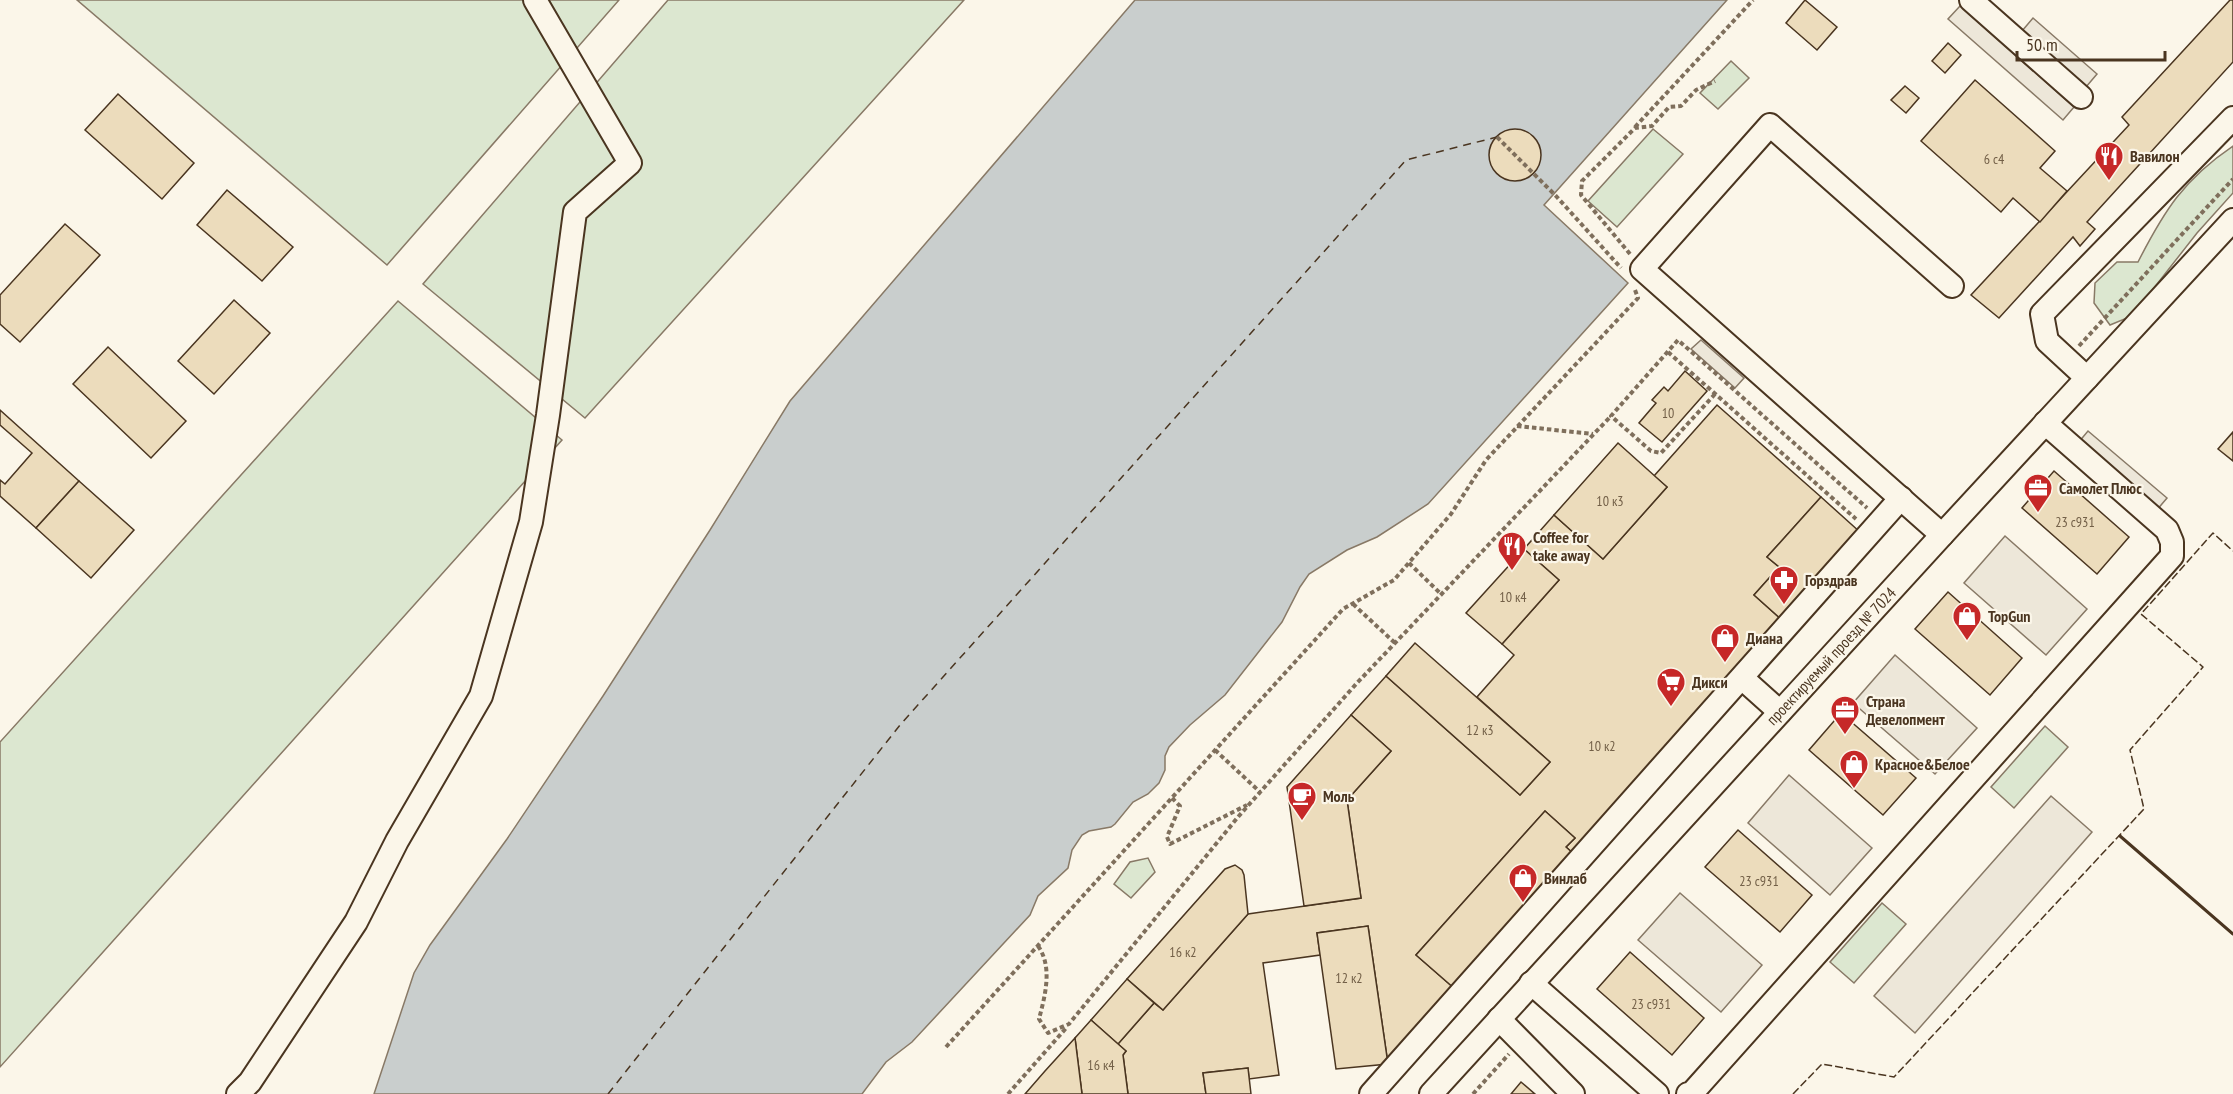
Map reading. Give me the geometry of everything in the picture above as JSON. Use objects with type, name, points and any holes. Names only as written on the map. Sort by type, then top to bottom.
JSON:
[{"type":"street","points":[[238,1094],[250,1082],[356,922],[398,841],[482,696],[531,522],[575,212],[630,163],[535,0]]},
{"type":"street","points":[[1971,0],[2081,97]]},
{"type":"street","points":[[2087,378],[2047,342],[2042,314],[2233,118]]},
{"type":"street","points":[[1942,535],[1632,273],[1770,124],[1952,286]]},
{"type":"street","name":"проектируемый проезд № 7024","points":[[1431,1094],[2045,423],[2230,231]]},
{"type":"street","points":[[1691,1094],[2172,556],[2172,542],[2167,530],[2045,423]]},
{"type":"street","points":[[1371,1094],[1901,498]]},
{"type":"street","points":[[1742,678],[1780,712]]},
{"type":"street","points":[[1532,983],[1657,1094]]},
{"type":"street","points":[[1499,1019],[1573,1094]]},
{"type":"path","points":[[946,1047],[1343,609],[1394,580],[1410,563],[1451,514],[1486,459],[1638,298],[1632,273],[1581,195],[1582,181],[1635,128],[1753,0]]},
{"type":"path","points":[[1635,128],[1652,126],[1670,107],[1681,106],[1696,90],[1716,81]]},
{"type":"path","points":[[1497,137],[1632,273]]},
{"type":"path","points":[[2067,359],[2233,179]]},
{"type":"path","points":[[1008,1094],[1069,1024],[1260,792],[1395,642],[1611,416],[1678,340],[1876,526]]},
{"type":"path","points":[[1668,352],[1876,526]]},
{"type":"path","points":[[1611,416],[1651,451],[1661,453],[1716,394]]},
{"type":"path","points":[[1517,426],[1594,434]]},
{"type":"path","points":[[1410,563],[1441,594]]},
{"type":"path","points":[[1353,604],[1395,642]]},
{"type":"path","points":[[1215,750],[1260,792]]},
{"type":"path","points":[[1172,798],[1180,806],[1167,837],[1170,844],[1250,804]]},
{"type":"path","points":[[1038,946],[1044,955],[1047,988],[1039,1019],[1048,1033],[1069,1024]]},
{"type":"path","points":[[1473,1094],[1521,1041]]},
{"type":"green space","points":[[77,0],[619,0],[387,265]]},
{"type":"green space","points":[[668,0],[964,0],[585,418],[423,284]]},
{"type":"green space","points":[[1731,61],[1749,78],[1718,109],[1700,93]]},
{"type":"green space","points":[[1653,129],[1683,154],[1617,227],[1588,201]]},
{"type":"green space","points":[[2233,146],[2233,193],[2197,233],[2132,316],[2110,325],[2094,303],[2095,283],[2117,262],[2138,262],[2177,197],[2201,171]]},
{"type":"green space","points":[[398,301],[562,440],[0,1067],[0,742]]},
{"type":"green space","points":[[2045,726],[2068,747],[2014,808],[1991,787]]},
{"type":"green space","points":[[1148,858],[1155,872],[1131,898],[1114,884],[1130,862]]},
{"type":"green space","points":[[1882,903],[1906,924],[1854,983],[1830,962]]},
{"type":"shaded area","points":[[1135,0],[1727,0],[1544,205],[1628,283],[1428,504],[1377,537],[1347,550],[1309,574],[1282,622],[1225,695],[1190,725],[1169,747],[1165,756],[1165,770],[1159,783],[1148,794],[1133,802],[1111,827],[1089,831],[1082,835],[1072,850],[1068,868],[1038,896],[1030,915],[912,1042],[886,1062],[862,1094],[374,1094],[414,973],[430,945],[507,839],[603,696],[790,401]]},
{"type":"shaded area","points":[[1960,6],[2074,107],[2063,120],[1948,19]]},
{"type":"shaded area","points":[[2033,18],[2097,74],[2086,87],[2022,31]]},
{"type":"shaded area","points":[[1701,340],[1744,378],[1735,388],[1691,349]]},
{"type":"shaded area","points":[[2088,431],[2167,498],[2156,511],[2078,443]]},
{"type":"shaded area","points":[[2005,536],[2087,609],[2046,655],[1964,583]]},
{"type":"shaded area","points":[[1895,655],[1977,728],[1935,774],[1853,703]]},
{"type":"shaded area","points":[[1789,775],[1872,848],[1830,895],[1748,823]]},
{"type":"shaded area","points":[[2051,796],[2092,832],[1915,1033],[1874,996]]},
{"type":"shaded area","points":[[1680,893],[1762,965],[1721,1012],[1638,940]]},
{"type":"building","points":[[1805,0],[1837,27],[1817,50],[1786,23]]},
{"type":"building","points":[[2230,0],[2233,0],[2233,62],[2087,222],[2095,229],[2080,246],[2073,237],[1999,318],[1971,295],[2129,125],[2122,117]]},
{"type":"building","points":[[1948,43],[1961,55],[1945,73],[1932,61]]},
{"type":"building","points":[[1975,80],[2055,151],[2040,168],[2067,191],[2040,222],[2013,198],[2001,212],[1921,141]]},
{"type":"building","points":[[1905,86],[1919,98],[1906,113],[1891,100]]},
{"type":"building","points":[[118,94],[194,163],[162,199],[85,130]]},
{"type":"building","points":[[1515,129],[1525,131],[1533,137],[1539,145],[1541,155],[1539,165],[1533,173],[1525,179],[1515,181],[1505,179],[1497,173],[1491,165],[1489,155],[1491,145],[1497,137],[1505,131]]},
{"type":"building","points":[[227,190],[293,247],[262,281],[197,225]]},
{"type":"building","points":[[65,224],[100,255],[20,342],[0,324],[0,295]]},
{"type":"building","points":[[234,300],[270,333],[214,394],[178,361]]},
{"type":"building","points":[[108,347],[186,421],[151,458],[73,384]]},
{"type":"building","points":[[1685,371],[1707,391],[1662,442],[1639,423],[1656,403],[1652,400],[1664,387],[1668,391]]},
{"type":"building","points":[[1717,405],[1821,497],[1767,557],[1779,567],[1754,595],[1783,621],[1575,855],[1566,847],[1575,838],[1545,811],[1416,955],[1455,989],[1388,1064],[1368,926],[1317,933],[1320,955],[1263,963],[1279,1075],[1249,1079],[1248,1068],[1203,1073],[1206,1094],[1128,1094],[1123,1055],[1126,1051],[1118,1044],[1154,1003],[1163,1010],[1248,914],[1361,898],[1347,800],[1391,751],[1351,715],[1386,676],[1520,795],[1550,762],[1477,697],[1514,655],[1502,644],[1559,580],[1524,549],[1554,515],[1603,559],[1667,487],[1654,476]]},
{"type":"building","points":[[0,410],[79,481],[36,528],[0,496],[0,480],[5,484],[32,453],[0,425]]},
{"type":"building","points":[[2233,432],[2233,461],[2218,449]]},
{"type":"building","points":[[1618,443],[1667,487],[1603,559],[1554,515]]},
{"type":"building","points":[[2054,471],[2129,537],[2097,574],[2022,508]]},
{"type":"building","points":[[79,481],[134,530],[91,578],[36,528]]},
{"type":"building","points":[[1821,497],[1861,533],[1783,621],[1754,595],[1779,567],[1767,557]]},
{"type":"building","points":[[1524,549],[1559,580],[1502,644],[1466,613]]},
{"type":"building","points":[[1948,592],[2022,658],[1990,695],[1915,629]]},
{"type":"building","points":[[1415,643],[1550,762],[1520,795],[1386,676]]},
{"type":"building","points":[[1841,713],[1916,778],[1883,815],[1809,750]]},
{"type":"building","points":[[1351,715],[1391,751],[1347,800],[1361,898],[1304,906],[1287,787]]},
{"type":"building","points":[[1545,811],[1575,838],[1566,847],[1575,855],[1455,989],[1416,955]]},
{"type":"building","points":[[1738,830],[1812,895],[1780,932],[1705,867]]},
{"type":"building","points":[[1235,865],[1242,870],[1244,875],[1248,914],[1163,1010],[1127,979],[1225,869]]},
{"type":"building","points":[[1368,926],[1388,1064],[1336,1069],[1317,933]]},
{"type":"building","points":[[1630,952],[1704,1018],[1672,1055],[1597,989]]},
{"type":"building","points":[[1127,979],[1154,1003],[1118,1044],[1091,1020]]},
{"type":"building","points":[[1091,1020],[1126,1051],[1123,1055],[1128,1094],[1082,1094],[1075,1038]]},
{"type":"building","points":[[1075,1038],[1082,1094],[1025,1094],[1045,1071]]},
{"type":"building","points":[[1248,1068],[1251,1094],[1206,1094],[1203,1073]]},
{"type":"building","points":[[1521,1082],[1535,1094],[1511,1094]]},
{"type":"ferry route","points":[[608,1094],[900,725],[1406,160],[1497,137]]},
{"type":"fence","points":[[1793,1094],[1822,1064],[1894,1077],[2144,809],[2130,750],[2203,667],[2141,614],[2213,533],[2233,551]]},
{"type":"wall","points":[[2120,836],[2233,934]]},
{"type":"place","name":"Вавилон","points":[[2109,182]]},
{"type":"place","name":"Самолет Плюс","points":[[2038,514]]},
{"type":"place","name":"Coffee for take away","points":[[1512,572]]},
{"type":"place","name":"Горздрав","points":[[1784,606]]},
{"type":"place","name":"TopGun","points":[[1967,642]]},
{"type":"place","name":"Диана","points":[[1725,664]]},
{"type":"place","name":"Дикси","points":[[1671,708]]},
{"type":"place","name":"Страна Девелопмент","points":[[1845,736]]},
{"type":"place","name":"Красное&Белое","points":[[1854,790]]},
{"type":"place","name":"Моль","points":[[1302,822]]},
{"type":"place","name":"Винлаб","points":[[1523,904]]}]
